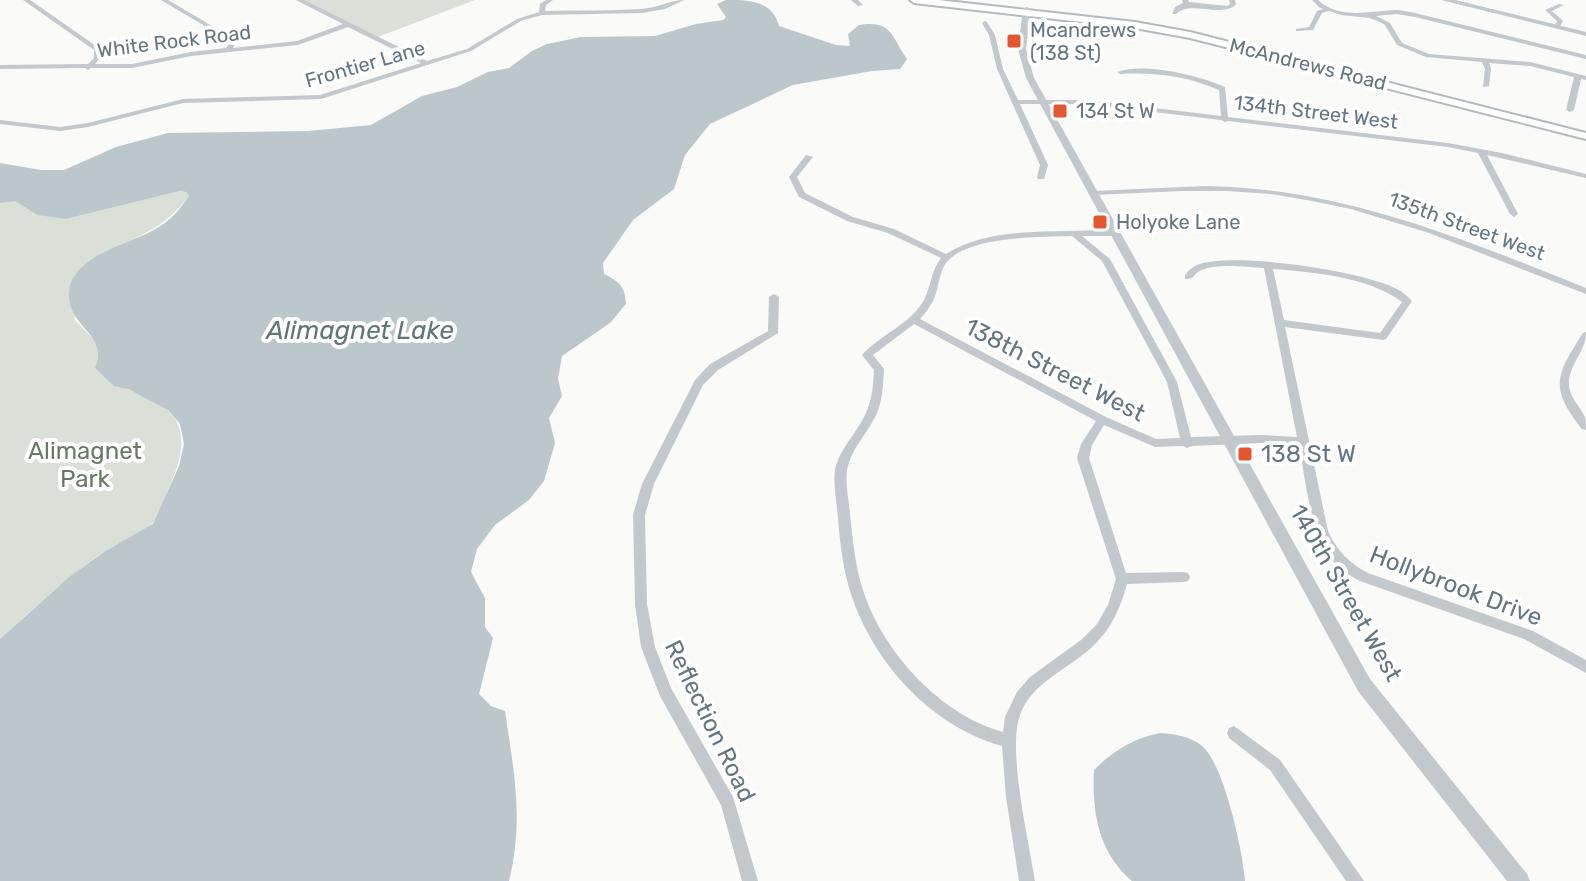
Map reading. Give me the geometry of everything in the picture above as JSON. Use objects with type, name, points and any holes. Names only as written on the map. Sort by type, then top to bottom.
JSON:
[{"type":"main road","points":[[914,0],[1028,6]]},
{"type":"main road","points":[[948,0],[1028,6]]},
{"type":"main road","name":"McAndrews Road","points":[[1028,6],[1190,35],[1586,134]]},
{"type":"street","points":[[26,0],[97,49],[97,58],[88,68]]},
{"type":"street","points":[[164,0],[227,37],[232,44],[228,50]]},
{"type":"street","points":[[299,0],[428,64]]},
{"type":"street","points":[[542,13],[543,4],[550,0]]},
{"type":"street","name":"Frontier Lane","points":[[0,122],[60,129],[183,101],[321,97],[469,50],[519,20],[542,13],[642,11],[663,8],[681,0]]},
{"type":"street","points":[[1174,13],[1186,2],[1228,8],[1233,5],[1232,0]]},
{"type":"street","points":[[1315,0],[1328,9],[1370,16],[1388,24],[1394,38],[1410,50],[1453,60],[1530,64],[1582,77],[1570,110]]},
{"type":"street","points":[[1445,0],[1586,34]]},
{"type":"street","points":[[1557,27],[1560,21],[1548,10],[1561,5]]},
{"type":"street","name":"140th Street West","points":[[1028,6],[1022,49],[1030,78],[1364,685],[1520,881]]},
{"type":"street","points":[[1298,30],[1311,29],[1319,12],[1328,9]]},
{"type":"street","points":[[1370,16],[1376,13],[1415,15],[1586,57]]},
{"type":"street","points":[[985,23],[992,35],[997,64],[1044,165],[1041,177]]},
{"type":"street","name":"White Rock Road","points":[[0,67],[132,66],[228,50],[298,43],[348,25]]},
{"type":"street","points":[[1484,60],[1488,69],[1485,86]]},
{"type":"street","points":[[1120,72],[1139,70],[1208,82],[1222,89],[1225,120]]},
{"type":"street","name":"134th Street West","points":[[1017,102],[1087,102],[1147,113],[1481,151],[1586,176]]},
{"type":"street","points":[[1481,151],[1514,214]]},
{"type":"street","points":[[809,157],[793,177],[802,195],[850,219],[891,231],[946,257]]},
{"type":"street","name":"135th Street West","points":[[1094,193],[1222,188],[1328,201],[1436,230],[1586,291]]},
{"type":"street","points":[[1008,740],[978,733],[953,720],[895,667],[867,623],[846,556],[841,472],[847,454],[872,415],[878,388],[879,369],[867,355],[926,306],[937,270],[946,257],[965,245],[990,238],[1116,233]]},
{"type":"street","points":[[1075,235],[1106,259],[1172,382],[1187,444]]},
{"type":"street","points":[[1188,277],[1201,266],[1235,263],[1322,271],[1393,289],[1407,301],[1383,337],[1279,323]]},
{"type":"street","name":"Hollybrook Drive","points":[[1268,266],[1322,531],[1332,555],[1343,567],[1528,635],[1586,667]]},
{"type":"street","name":"Reflection Road","points":[[750,881],[728,802],[665,691],[648,647],[641,604],[639,515],[648,484],[699,383],[714,367],[773,333],[774,297]]},
{"type":"street","name":"138th Street West","points":[[913,319],[1102,420],[1155,443],[1262,439],[1303,442]]},
{"type":"street","points":[[1586,335],[1564,371],[1562,380],[1569,404],[1586,426]]},
{"type":"street","points":[[1027,881],[1008,740],[1012,716],[1026,689],[1096,639],[1110,619],[1122,579],[1083,458],[1087,444],[1102,420]]},
{"type":"street","points":[[1122,579],[1184,577]]},
{"type":"street","points":[[1234,733],[1275,765],[1356,881]]},
{"type":"green space","points":[[299,0],[475,0],[375,38]]},
{"type":"green space","name":"Alimagnet Park","points":[[180,191],[189,196],[161,224],[102,253],[74,319],[97,343],[114,386],[152,400],[166,408],[175,419],[181,447],[162,506],[147,528],[89,562],[0,639],[0,203],[15,200],[66,219]]},
{"type":"water","name":"Alimagnet Lake","points":[[726,0],[758,3],[771,11],[779,26],[836,45],[850,46],[848,34],[859,25],[879,25],[890,32],[907,59],[900,69],[793,85],[710,124],[685,155],[674,189],[633,220],[603,263],[604,274],[623,289],[626,304],[610,323],[562,356],[558,379],[562,396],[549,418],[555,443],[544,481],[529,500],[495,525],[477,549],[471,572],[485,598],[485,627],[493,638],[479,694],[491,706],[505,711],[514,776],[516,837],[509,881],[0,881],[0,639],[69,577],[105,551],[153,524],[179,466],[184,444],[180,424],[168,410],[130,390],[114,386],[95,368],[97,347],[70,305],[72,280],[92,259],[164,224],[189,196],[180,191],[66,219],[38,215],[15,201],[0,203],[0,163],[41,170],[64,170],[116,147],[168,133],[308,131],[371,125],[422,96],[457,87],[488,72],[509,68],[547,44],[581,37],[655,36],[723,20],[726,17],[717,4]]},
{"type":"water","points":[[1160,733],[1192,740],[1210,756],[1231,809],[1245,881],[1132,881],[1111,857],[1096,816],[1094,770],[1124,746]]},
{"type":"place","name":"Mcandrews (138 St)","points":[[1014,41]]},
{"type":"place","name":"134 St W","points":[[1060,111]]},
{"type":"place","name":"Holyoke Lane","points":[[1100,222]]},
{"type":"place","name":"138 St W","points":[[1245,454]]}]
